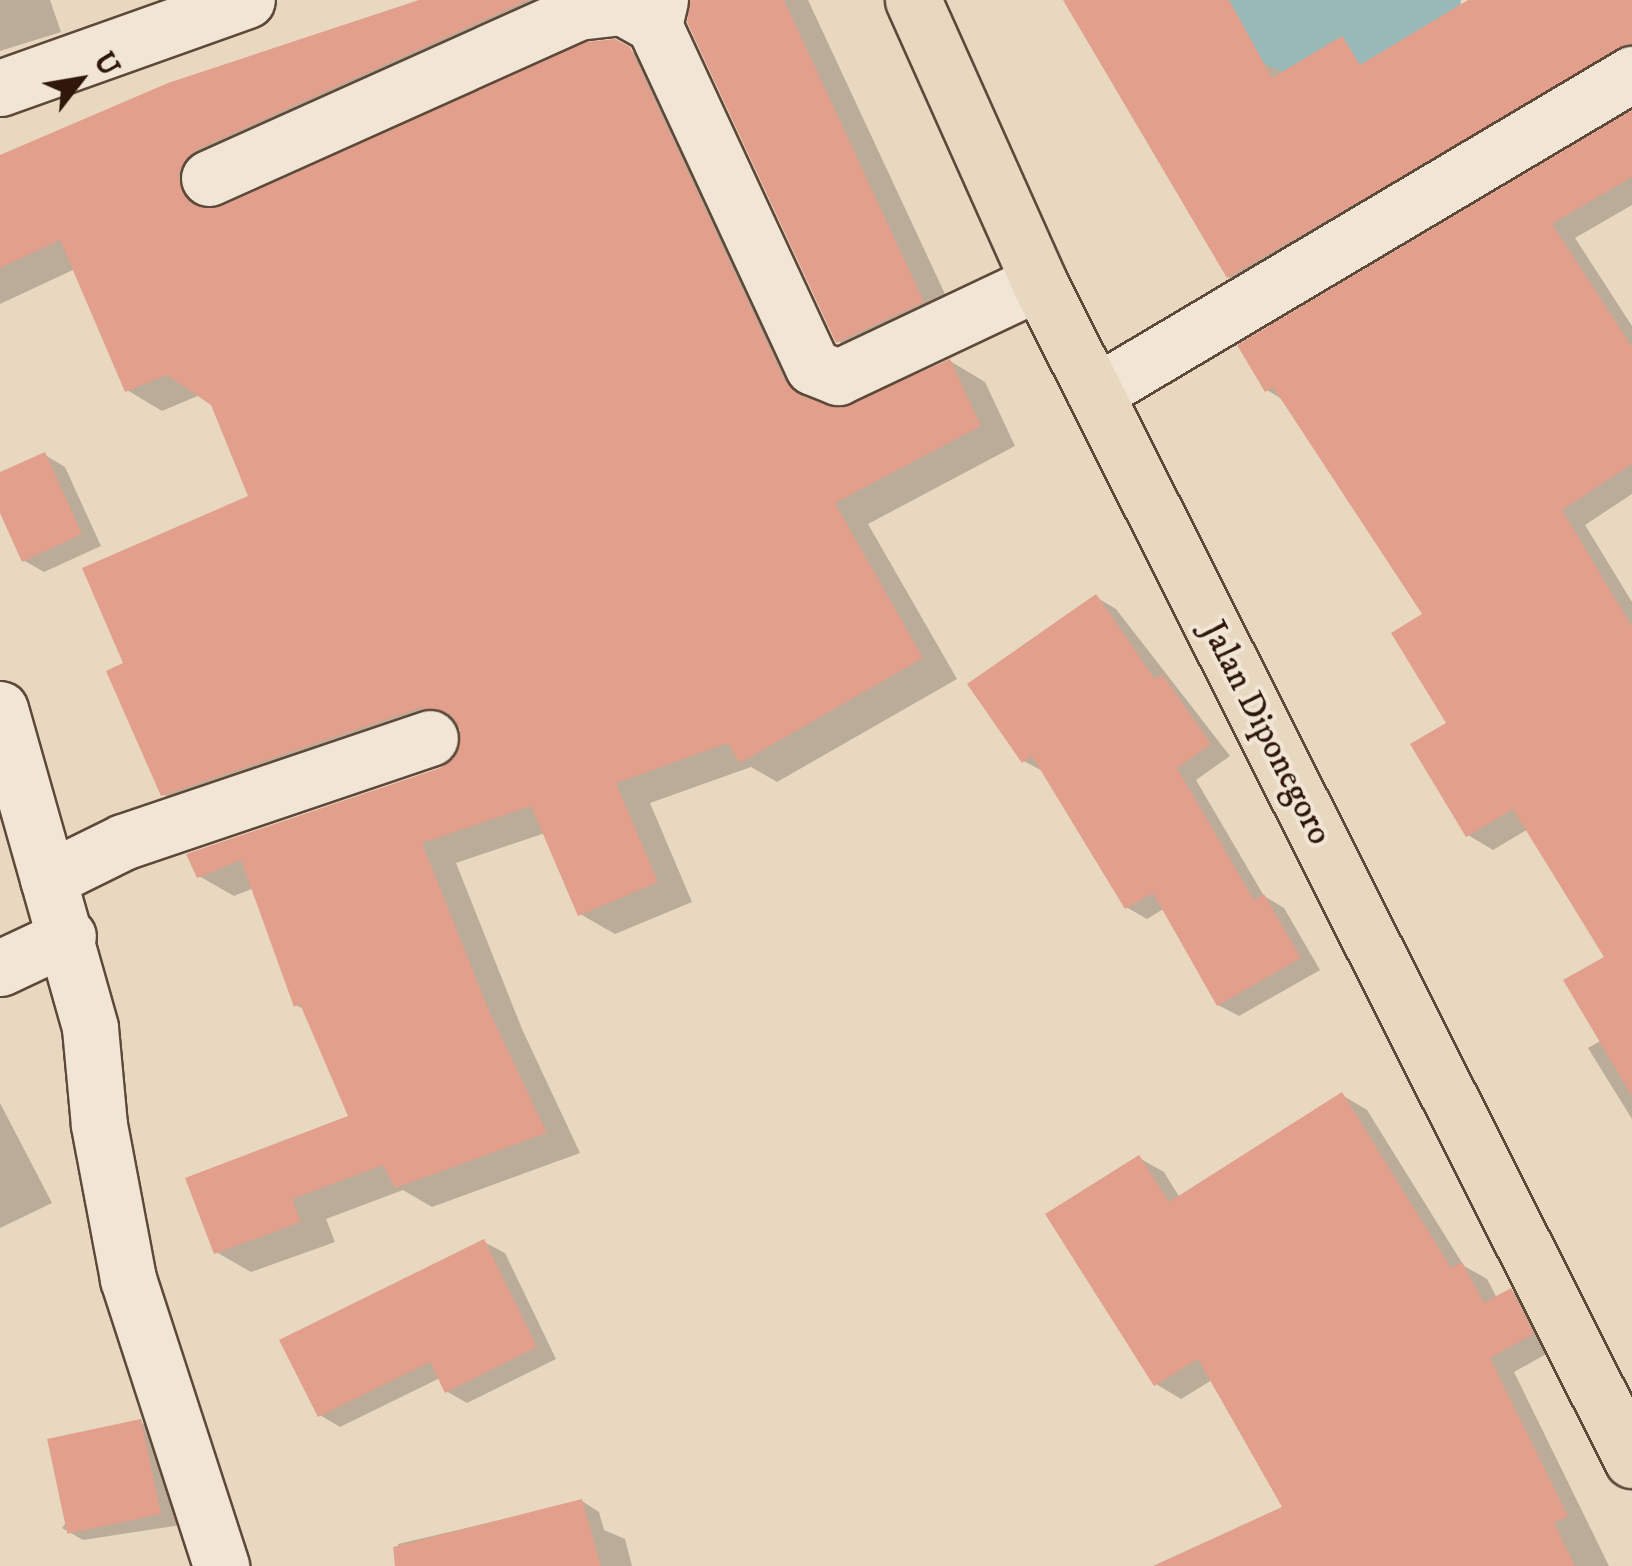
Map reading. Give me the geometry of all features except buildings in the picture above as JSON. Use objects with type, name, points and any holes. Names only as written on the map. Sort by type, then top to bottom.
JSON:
[{"type":"main road","name":"Jalan Diponegoro","points":[[913,0],[1039,282],[1632,1460]]},
{"type":"street","points":[[0,88],[247,0]]},
{"type":"street","points":[[210,178],[578,12],[622,8],[657,13],[813,366],[838,377],[1039,282]]},
{"type":"street","points":[[1095,393],[1632,74]]},
{"type":"street","points":[[0,709],[68,936],[90,1028],[99,1125],[128,1279],[220,1566]]},
{"type":"street","points":[[48,879],[123,842],[430,738]]},
{"type":"street","points":[[0,968],[68,936]]},
{"type":"waterway","points":[[1266,0],[1346,33],[1401,0]]}]
